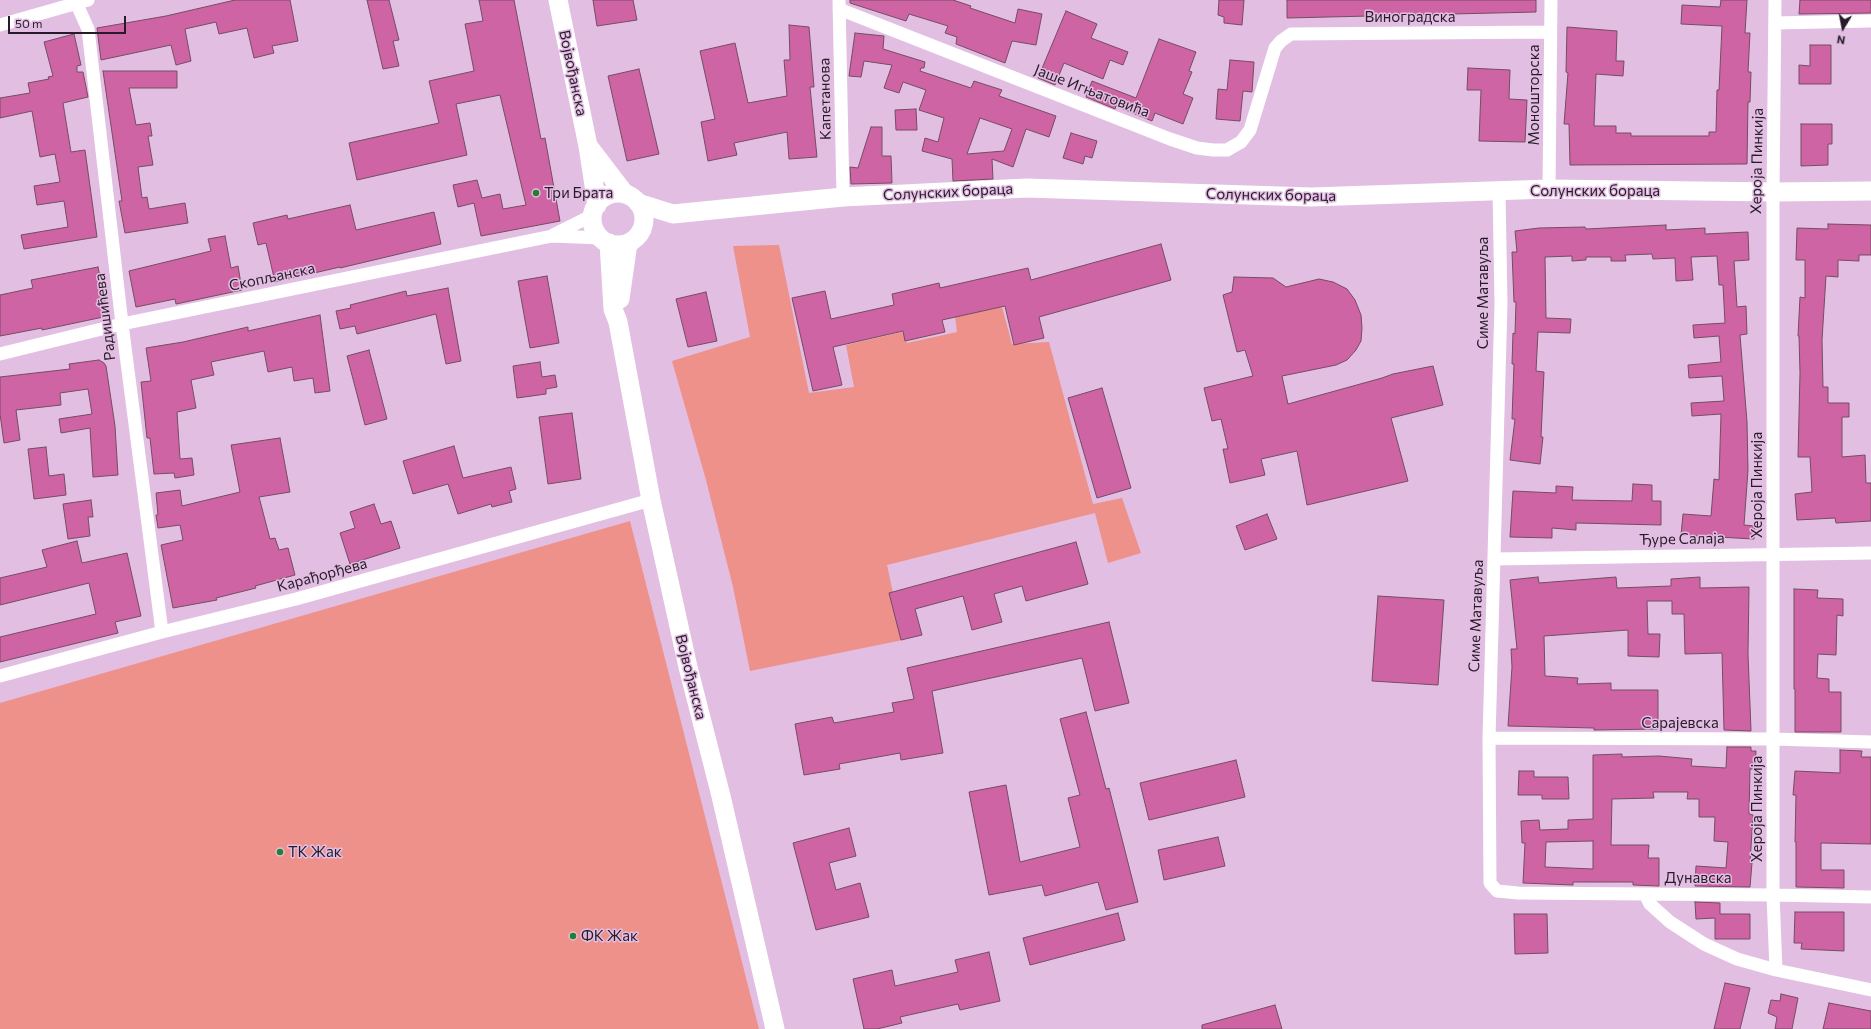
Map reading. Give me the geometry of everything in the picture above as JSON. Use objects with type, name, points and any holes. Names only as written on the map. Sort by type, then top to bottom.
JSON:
[{"type":"street","name":"Војвођанска","points":[[558,0],[588,146],[595,210]]},
{"type":"street","name":"Моношторска","points":[[1550,190],[1551,0]]},
{"type":"street","name":"Хероја Пинкија","points":[[1775,0],[1773,192],[1773,895],[1776,970]]},
{"type":"street","points":[[0,25],[80,1]]},
{"type":"street","name":"Радишићева","points":[[80,1],[88,29],[122,324],[162,632]]},
{"type":"street","name":"Јаше Игњатовића","points":[[839,5],[1170,139],[1197,148],[1213,150],[1227,150],[1241,142],[1250,130],[1275,48]]},
{"type":"street","name":"Капетанова","points":[[839,5],[843,197]]},
{"type":"street","points":[[1775,23],[1871,21]]},
{"type":"street","name":"Виноградска","points":[[1275,48],[1281,41],[1291,34],[1550,32]]},
{"type":"street","name":"Војвођанска","points":[[588,146],[632,198]]},
{"type":"street","name":"Солунских бораца","points":[[619,239],[673,214],[843,197],[1026,188],[1311,197],[1550,190],[1773,192],[1871,191]]},
{"type":"street","name":"Симе Матавуља","points":[[1499,191],[1501,303],[1489,738],[1490,883],[1493,888],[1502,892],[1645,894]]},
{"type":"street","points":[[617,193],[632,198],[644,218],[619,239],[594,228],[595,210],[609,195],[617,193]]},
{"type":"street","name":"Солунских бораца","points":[[632,198],[673,214]]},
{"type":"street","name":"Скопљанска","points":[[552,236],[595,210]]},
{"type":"street","name":"Скопљанска","points":[[0,354],[122,324],[552,236],[619,239]]},
{"type":"street","name":"Војвођанска","points":[[619,239],[612,300],[613,309],[618,322],[651,500],[688,667],[721,796],[775,1029]]},
{"type":"street","name":"Карађорђева","points":[[0,676],[162,632],[296,599],[651,500]]},
{"type":"street","name":"Ђуре Салаја","points":[[1494,559],[1871,552]]},
{"type":"street","name":"Сарајевска","points":[[1489,738],[1774,739],[1871,742]]},
{"type":"street","points":[[1645,894],[1650,904],[1659,914],[1704,944],[1737,959],[1776,970],[1871,990]]},
{"type":"street","name":"Дунавска","points":[[1645,894],[1871,897]]},
{"type":"shaded area","points":[[779,245],[809,393],[854,387],[846,345],[902,332],[907,343],[957,332],[955,316],[1002,307],[1012,344],[1049,342],[1093,504],[1122,498],[1141,553],[1108,563],[1095,513],[887,565],[903,640],[750,671],[733,587],[706,480],[672,361],[750,337],[733,246]]},
{"type":"shaded area","points":[[630,521],[759,1029],[0,1029],[0,703]]},
{"type":"building","points":[[235,0],[290,0],[298,41],[272,46],[274,53],[254,58],[247,28],[219,34],[216,22],[185,29],[191,61],[176,65],[171,45],[101,60],[97,28],[166,16]]},
{"type":"building","points":[[367,0],[389,0],[399,40],[393,41],[399,66],[383,69]]},
{"type":"building","points":[[479,0],[514,0],[541,139],[545,138],[560,221],[481,236],[474,203],[458,207],[453,185],[477,180],[482,198],[500,194],[503,209],[526,205],[500,95],[456,104],[467,155],[357,180],[349,143],[439,123],[429,81],[474,71],[465,24],[483,21]]},
{"type":"building","points":[[593,0],[633,0],[637,20],[597,26]]},
{"type":"building","points":[[850,0],[953,0],[971,6],[970,8],[1015,23],[1018,9],[1042,14],[1036,45],[1012,41],[1005,63],[956,44],[957,37],[945,33],[948,26],[909,14],[906,21],[850,3]]},
{"type":"building","points":[[1219,0],[1244,0],[1242,25],[1224,23],[1224,17],[1218,15]]},
{"type":"building","points":[[1287,0],[1536,0],[1536,12],[1287,18]]},
{"type":"building","points":[[1721,0],[1747,0],[1745,33],[1750,33],[1748,72],[1751,72],[1750,102],[1748,102],[1747,164],[1570,165],[1569,124],[1564,124],[1568,73],[1566,72],[1567,27],[1617,31],[1616,61],[1624,61],[1623,76],[1596,74],[1594,126],[1616,126],[1616,133],[1631,133],[1631,136],[1709,136],[1709,132],[1716,132],[1717,90],[1719,90],[1722,26],[1681,24],[1682,5],[1720,7]]},
{"type":"building","points":[[1800,0],[1871,0],[1871,13],[1799,14]]},
{"type":"building","points":[[1066,11],[1097,24],[1091,38],[1128,52],[1123,65],[1110,60],[1103,79],[1064,63],[1055,85],[1038,78]]},
{"type":"building","points":[[789,25],[809,27],[814,87],[810,87],[817,157],[789,159],[787,132],[734,143],[737,155],[708,161],[701,122],[715,119],[700,51],[735,43],[748,103],[787,96],[784,60],[790,60]]},
{"type":"building","points":[[855,33],[884,36],[883,49],[925,62],[924,68],[921,68],[920,71],[971,88],[974,81],[1002,90],[999,96],[1056,116],[1049,137],[1026,129],[1013,167],[992,159],[993,179],[953,181],[952,159],[922,151],[925,138],[938,142],[944,118],[919,110],[926,90],[903,82],[899,93],[884,88],[892,65],[864,61],[861,77],[849,76]],"holes":[[[980,118],[1012,129],[1004,151],[967,154]]]},
{"type":"building","points":[[74,34],[81,65],[77,66],[77,72],[83,72],[88,97],[63,103],[71,152],[85,150],[97,237],[24,249],[21,235],[68,227],[64,201],[37,205],[34,186],[60,182],[55,154],[40,157],[32,111],[0,118],[0,98],[30,93],[28,83],[49,79],[48,77],[53,76],[44,42]]},
{"type":"building","points":[[1159,39],[1196,52],[1189,71],[1192,72],[1183,94],[1193,98],[1183,124],[1155,113],[1152,121],[1116,106],[1115,109],[1086,97],[1092,81],[1136,98]]},
{"type":"building","points":[[1810,45],[1831,45],[1831,84],[1799,84],[1799,65],[1810,66]]},
{"type":"building","points":[[1230,60],[1254,62],[1252,92],[1243,91],[1240,121],[1216,119],[1218,89],[1227,90]]},
{"type":"building","points":[[1468,68],[1510,70],[1509,99],[1527,100],[1525,142],[1479,141],[1481,90],[1467,90]]},
{"type":"building","points":[[639,69],[659,154],[627,161],[608,76]]},
{"type":"building","points":[[103,71],[177,71],[177,88],[129,88],[136,125],[150,123],[152,136],[148,136],[153,165],[138,167],[142,198],[147,197],[149,209],[185,203],[188,223],[125,233],[119,201],[122,201]]},
{"type":"building","points":[[916,109],[917,130],[896,130],[895,110]]},
{"type":"building","points":[[1801,124],[1832,124],[1832,144],[1828,144],[1828,165],[1801,166]]},
{"type":"building","points":[[871,127],[882,127],[882,156],[891,156],[892,183],[851,184],[850,167],[858,168]]},
{"type":"building","points":[[1071,133],[1097,141],[1092,158],[1085,156],[1083,164],[1063,158]]},
{"type":"building","points":[[350,205],[356,230],[434,212],[441,244],[275,282],[266,243],[258,245],[253,223],[287,215],[288,219]]},
{"type":"building","points":[[1828,224],[1871,225],[1871,255],[1859,255],[1859,261],[1838,260],[1838,277],[1826,276],[1822,340],[1823,387],[1828,387],[1828,403],[1849,403],[1849,417],[1842,417],[1842,457],[1865,455],[1866,483],[1871,483],[1871,521],[1836,523],[1835,518],[1797,520],[1795,494],[1812,492],[1810,457],[1798,457],[1800,373],[1798,336],[1800,297],[1805,298],[1805,260],[1796,260],[1797,228],[1828,229]]},
{"type":"building","points":[[1666,225],[1666,230],[1705,228],[1705,234],[1748,232],[1749,260],[1734,261],[1737,307],[1746,306],[1747,334],[1740,335],[1747,422],[1748,470],[1744,525],[1755,526],[1754,539],[1681,535],[1683,514],[1711,516],[1714,479],[1719,480],[1721,414],[1692,416],[1691,403],[1724,401],[1722,376],[1689,378],[1688,365],[1721,362],[1719,336],[1694,338],[1693,325],[1725,323],[1723,285],[1719,285],[1717,256],[1691,257],[1693,280],[1676,281],[1675,258],[1653,259],[1652,254],[1625,255],[1626,261],[1611,261],[1611,257],[1586,257],[1586,260],[1572,261],[1572,256],[1545,257],[1546,318],[1571,319],[1570,333],[1538,332],[1536,371],[1544,372],[1541,437],[1543,437],[1540,464],[1510,460],[1515,419],[1512,419],[1514,364],[1512,364],[1513,333],[1515,334],[1516,302],[1514,302],[1512,252],[1517,252],[1515,231],[1539,228],[1585,227],[1586,229]]},
{"type":"building","points":[[225,236],[231,268],[238,266],[242,290],[176,304],[175,299],[136,307],[129,271],[211,251],[208,239]]},
{"type":"building","points":[[1161,244],[1171,280],[1039,317],[1044,338],[1014,345],[1005,306],[942,320],[945,332],[905,341],[903,331],[833,347],[842,385],[813,391],[792,298],[825,291],[831,319],[894,305],[892,294],[939,283],[940,288],[1028,268],[1031,280]]},
{"type":"building","points":[[98,267],[108,316],[42,330],[42,328],[0,336],[0,295],[33,288],[31,280]]},
{"type":"building","points":[[547,276],[559,343],[530,348],[518,281]]},
{"type":"building","points":[[1234,277],[1273,278],[1286,287],[1319,279],[1333,282],[1347,289],[1355,300],[1361,315],[1362,328],[1361,341],[1356,350],[1347,360],[1336,365],[1282,376],[1288,404],[1393,374],[1433,366],[1443,405],[1391,418],[1408,481],[1307,505],[1297,451],[1261,459],[1265,475],[1230,483],[1223,449],[1228,449],[1221,419],[1212,421],[1204,388],[1253,376],[1245,350],[1237,352],[1223,295],[1232,292]]},
{"type":"building","points":[[448,288],[461,361],[446,364],[436,314],[357,334],[355,326],[340,329],[336,311],[351,308],[350,305],[406,291],[407,296]]},
{"type":"building","points":[[706,292],[717,341],[688,347],[676,299]]},
{"type":"building","points":[[320,315],[330,391],[315,393],[313,378],[294,381],[292,367],[268,372],[264,351],[211,362],[214,375],[191,380],[196,408],[177,412],[180,459],[192,458],[194,475],[175,478],[174,473],[154,474],[150,438],[147,438],[141,382],[151,381],[146,348],[183,342],[248,327],[248,331]]},
{"type":"building","points":[[369,350],[387,419],[365,425],[347,356]]},
{"type":"building","points":[[99,360],[106,366],[115,426],[118,475],[93,477],[90,428],[61,433],[59,419],[92,414],[88,389],[60,393],[61,405],[16,410],[20,440],[4,443],[0,414],[0,377],[70,369],[69,364]]},
{"type":"building","points":[[540,362],[542,377],[555,375],[557,387],[546,389],[546,394],[517,398],[513,366]]},
{"type":"building","points":[[1102,388],[1131,488],[1097,498],[1068,398]]},
{"type":"building","points":[[572,413],[581,479],[548,484],[539,417]]},
{"type":"building","points":[[280,438],[290,492],[259,497],[270,539],[275,538],[279,550],[288,548],[295,575],[255,586],[256,588],[216,598],[217,600],[173,608],[161,545],[183,540],[180,525],[158,528],[156,515],[158,515],[156,493],[180,490],[182,506],[240,492],[231,445]]},
{"type":"building","points":[[454,446],[463,478],[511,467],[516,489],[509,491],[512,502],[492,507],[491,504],[458,514],[448,484],[413,494],[403,461]]},
{"type":"building","points":[[46,447],[49,476],[64,474],[66,495],[34,499],[28,449]]},
{"type":"building","points":[[1633,484],[1652,485],[1652,501],[1661,501],[1661,525],[1576,523],[1576,530],[1552,528],[1552,538],[1510,537],[1513,491],[1556,493],[1556,486],[1573,487],[1572,500],[1632,501]]},
{"type":"building","points":[[91,500],[93,517],[88,517],[90,536],[68,539],[63,504]]},
{"type":"building","points":[[374,504],[381,524],[391,521],[400,548],[350,564],[340,533],[355,528],[350,512]]},
{"type":"building","points":[[1267,514],[1277,539],[1245,550],[1236,526]]},
{"type":"building","points":[[77,541],[82,563],[127,553],[141,616],[115,622],[118,633],[0,662],[0,637],[96,614],[89,583],[0,605],[0,578],[47,567],[42,550]]},
{"type":"building","points":[[1076,542],[1088,584],[1026,601],[1022,586],[994,594],[1002,622],[972,630],[963,596],[915,609],[922,635],[901,640],[889,593]]},
{"type":"building","points":[[1538,577],[1539,583],[1616,577],[1617,588],[1671,586],[1671,579],[1700,577],[1700,588],[1749,587],[1748,654],[1751,731],[1724,730],[1722,653],[1685,654],[1684,614],[1672,614],[1672,601],[1647,601],[1648,634],[1660,634],[1659,657],[1628,656],[1628,630],[1544,636],[1545,676],[1578,678],[1577,684],[1611,683],[1611,690],[1658,690],[1658,729],[1594,730],[1594,728],[1508,726],[1512,667],[1511,649],[1517,649],[1510,580]]},
{"type":"building","points":[[1794,589],[1818,590],[1817,598],[1843,599],[1843,616],[1837,615],[1836,655],[1818,654],[1817,678],[1829,679],[1829,692],[1841,692],[1841,732],[1795,732]]},
{"type":"building","points":[[1378,596],[1444,600],[1438,685],[1372,681]]},
{"type":"building","points":[[1109,622],[1129,703],[1095,711],[1082,658],[932,691],[943,753],[901,760],[900,753],[839,764],[840,769],[804,775],[795,724],[832,717],[834,723],[894,712],[892,703],[914,699],[907,668]]},
{"type":"building","points":[[1086,712],[1106,789],[1109,788],[1138,902],[1106,910],[1098,882],[1045,896],[1042,885],[989,895],[969,792],[1006,785],[1020,862],[1080,847],[1068,798],[1080,795],[1060,719]]},
{"type":"building","points":[[1727,747],[1751,747],[1751,751],[1756,751],[1755,769],[1750,769],[1749,814],[1753,815],[1750,887],[1695,886],[1696,866],[1726,868],[1728,842],[1714,841],[1715,817],[1699,817],[1699,799],[1687,799],[1688,792],[1653,792],[1654,798],[1612,799],[1611,845],[1649,845],[1648,858],[1659,858],[1659,886],[1633,885],[1633,882],[1573,882],[1573,885],[1523,883],[1525,843],[1522,843],[1521,821],[1539,820],[1540,830],[1568,829],[1568,820],[1593,819],[1593,755],[1622,754],[1622,757],[1659,756],[1692,759],[1691,766],[1726,768]],"holes":[[[1593,841],[1593,869],[1545,867],[1546,842]]]},
{"type":"building","points":[[1840,750],[1862,751],[1861,757],[1871,757],[1871,844],[1821,843],[1821,870],[1844,870],[1844,888],[1796,887],[1796,795],[1793,795],[1795,771],[1840,773]]},
{"type":"building","points":[[1236,760],[1245,797],[1149,820],[1140,783]]},
{"type":"building","points":[[1519,771],[1534,771],[1534,777],[1568,777],[1569,799],[1542,799],[1542,795],[1518,795]]},
{"type":"building","points":[[849,828],[856,856],[829,863],[836,890],[860,883],[869,917],[816,930],[793,843]]},
{"type":"building","points":[[1218,837],[1225,866],[1164,880],[1158,850]]},
{"type":"building","points":[[1695,902],[1720,903],[1720,914],[1750,914],[1750,939],[1715,939],[1715,918],[1696,919]]},
{"type":"building","points":[[1795,912],[1844,912],[1844,951],[1801,949],[1802,943],[1794,943]]},
{"type":"building","points":[[1118,913],[1125,940],[1030,965],[1023,938]]},
{"type":"building","points":[[1514,914],[1547,914],[1548,953],[1515,954]]},
{"type":"building","points":[[989,952],[1000,1001],[960,1010],[958,1004],[900,1017],[902,1023],[877,1029],[864,1029],[853,979],[892,970],[895,986],[958,972],[955,960]]},
{"type":"building","points":[[1725,983],[1750,988],[1740,1029],[1714,1029]]},
{"type":"building","points":[[1781,994],[1798,998],[1792,1029],[1775,1029],[1777,1017],[1768,1013],[1771,1000],[1780,1001]]},
{"type":"building","points":[[1829,1003],[1871,1011],[1871,1029],[1823,1029]]},
{"type":"building","points":[[1275,1005],[1282,1029],[1202,1029],[1202,1025]]},
{"type":"place","name":"Три Брата","points":[[536,193]]},
{"type":"place","name":"ТК Жак","points":[[280,852]]},
{"type":"place","name":"ФК Жак","points":[[573,936]]}]
